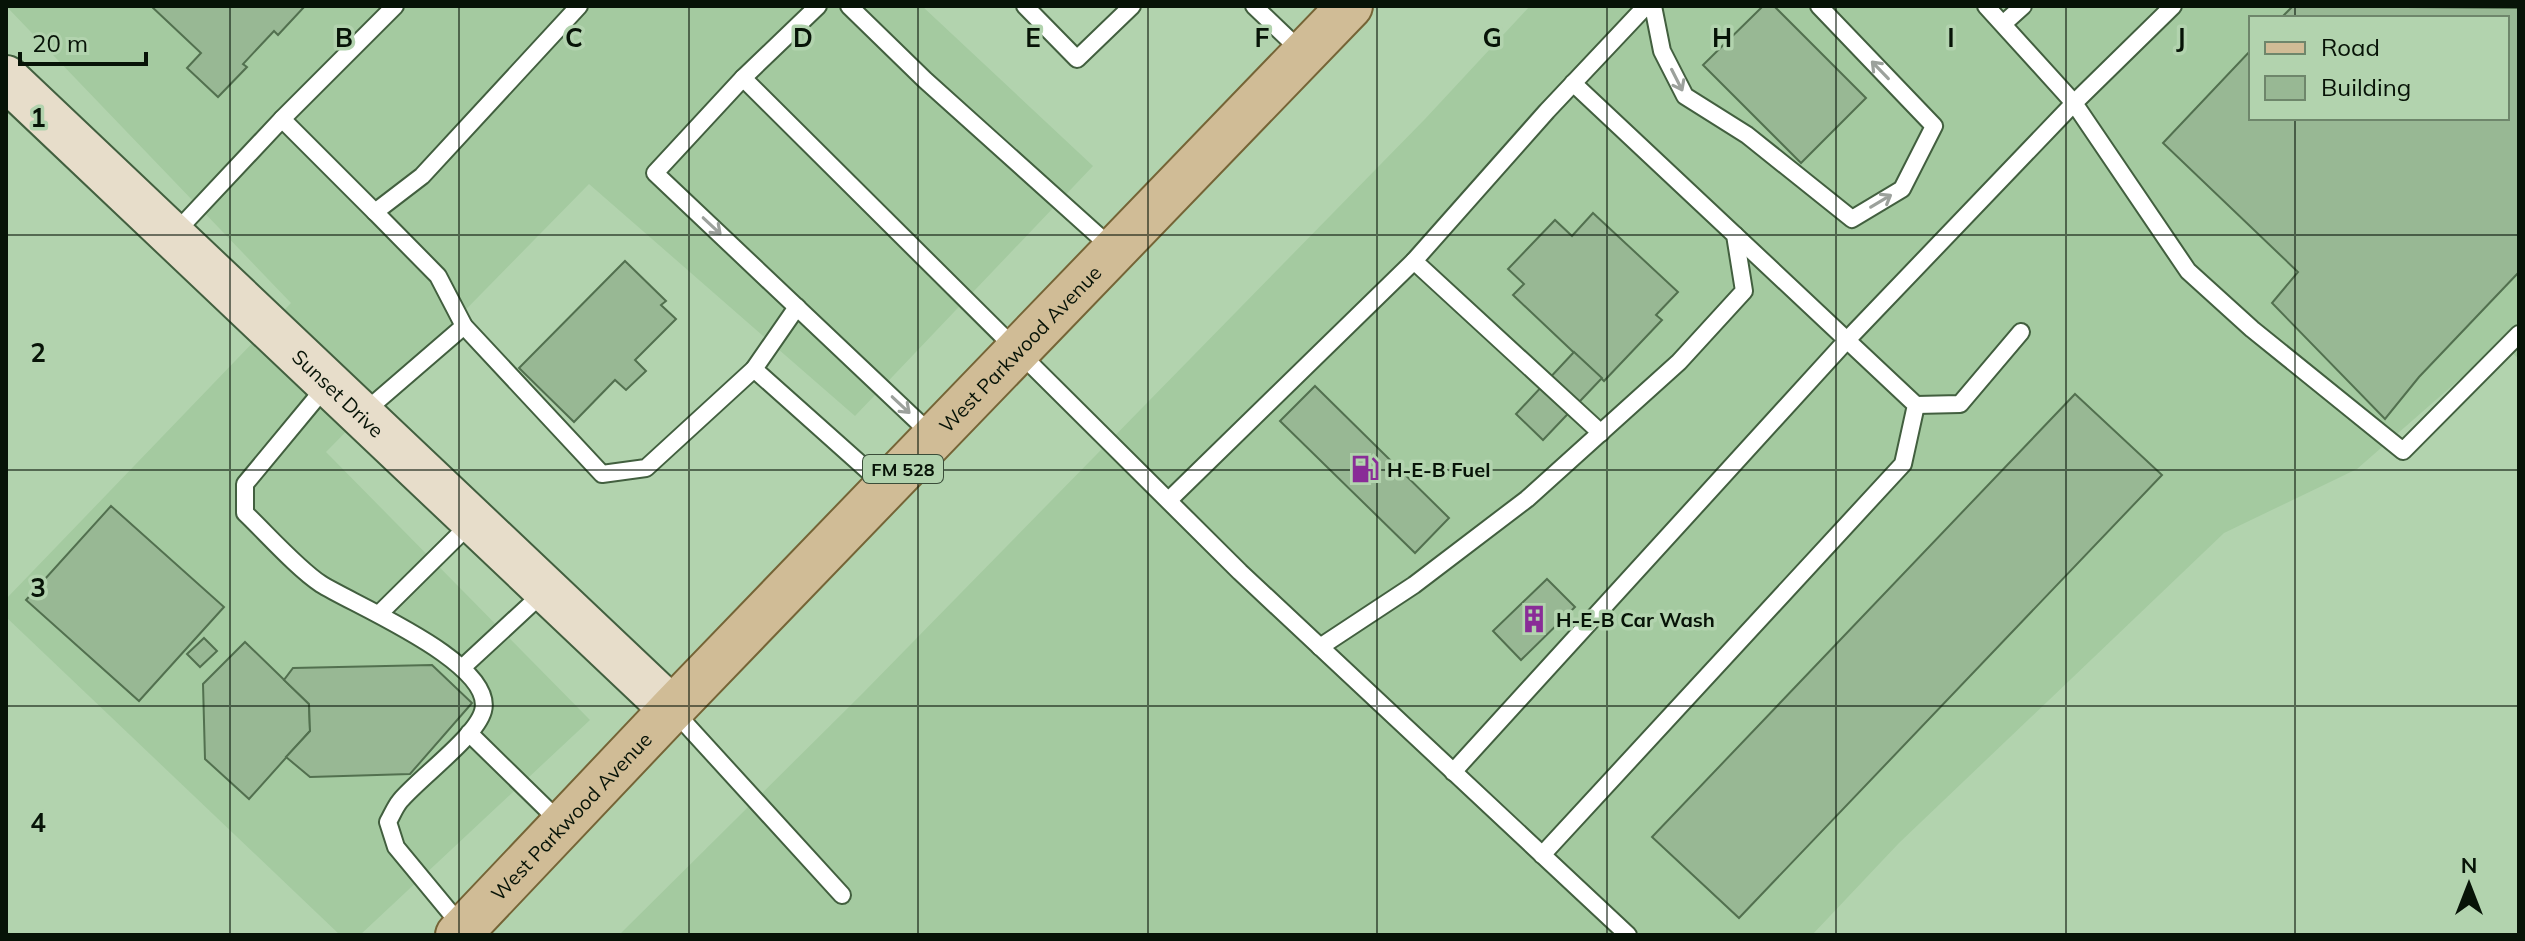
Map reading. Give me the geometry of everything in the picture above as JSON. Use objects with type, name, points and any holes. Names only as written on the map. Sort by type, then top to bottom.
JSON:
[{"type":"main road","name":"West Parkwood Avenue","points":[[461,932],[1350,6]]},
{"type":"street","name":"Sunset Drive","points":[[10,90],[172,235],[672,709]]},
{"type":"lane","points":[[172,235],[395,6]]},
{"type":"lane","points":[[375,212],[422,176],[579,6]]},
{"type":"lane","points":[[818,6],[743,78],[655,173],[934,437]]},
{"type":"lane","points":[[849,6],[925,80],[1114,250]]},
{"type":"lane","points":[[1025,6],[1077,59],[1132,6]]},
{"type":"lane","points":[[1254,6],[1304,54]]},
{"type":"lane","points":[[1169,500],[1414,261],[1646,6]]},
{"type":"lane","points":[[1653,6],[1662,51],[1685,96],[1747,135],[1852,219],[1902,189],[1934,126],[1819,6]]},
{"type":"lane","points":[[1986,6],[2074,103],[2188,271],[2252,329],[2403,451],[2519,334]]},
{"type":"lane","points":[[2003,24],[2023,6]]},
{"type":"lane","points":[[1453,772],[1847,340],[2074,103],[2173,6]]},
{"type":"lane","points":[[743,78],[1320,647],[1628,935]]},
{"type":"lane","points":[[1573,83],[1916,405],[1960,404],[2021,332]]},
{"type":"lane","points":[[282,119],[438,276],[464,326],[602,474],[646,468],[754,369],[797,307]]},
{"type":"lane","points":[[1320,647],[1414,585],[1527,499],[1679,362],[1744,291],[1735,235]]},
{"type":"lane","points":[[1414,261],[1601,433]]},
{"type":"lane","points":[[361,415],[464,326]]},
{"type":"lane","points":[[754,369],[886,487]]},
{"type":"lane","points":[[328,383],[245,484],[245,513],[319,583],[379,614],[463,667],[480,690],[484,709],[469,733],[398,803],[388,822],[396,847],[461,932]]},
{"type":"lane","points":[[1542,855],[1903,464],[1916,405]]},
{"type":"lane","points":[[379,614],[473,521]]},
{"type":"lane","points":[[463,667],[546,590]]},
{"type":"lane","points":[[672,709],[842,895]]},
{"type":"lane","points":[[469,733],[562,825]]},
{"type":"shaded area","points":[[6,6],[922,6],[1093,166],[855,416],[589,184],[326,452],[590,720],[360,935],[340,935],[6,617],[6,599],[291,303]]},
{"type":"shaded area","points":[[1530,6],[2519,6],[2519,359],[2501,343],[2357,469],[2224,533],[1899,843],[1812,935],[619,935],[861,695],[1425,119]]},
{"type":"building","points":[[151,6],[305,6],[278,35],[274,31],[243,64],[247,67],[218,97],[187,68],[201,53]]},
{"type":"building","points":[[1763,6],[1774,6],[1866,98],[1801,163],[1703,65]]},
{"type":"building","points":[[2293,6],[2519,8],[2519,272],[2419,377],[2385,419],[2272,303],[2298,272],[2163,143],[2249,52],[2249,120],[2509,120],[2509,16],[2283,16]]},
{"type":"building","points":[[1593,213],[1678,292],[1656,315],[1662,320],[1604,381],[1513,295],[1524,284],[1508,269],[1555,220],[1572,236]]},
{"type":"building","points":[[625,261],[666,301],[661,305],[676,319],[635,360],[646,371],[626,390],[615,380],[574,422],[519,368]]},
{"type":"building","points":[[1574,352],[1602,378],[1543,440],[1516,414]]},
{"type":"building","name":"H-E-B Fuel","points":[[1315,386],[1449,518],[1415,553],[1280,421]]},
{"type":"building","points":[[2075,394],[2162,475],[1739,918],[1652,837]]},
{"type":"building","points":[[111,506],[224,607],[139,701],[26,600]]},
{"type":"building","name":"H-E-B Car Wash","points":[[1547,579],[1575,607],[1521,660],[1493,631]]},
{"type":"building","points":[[204,638],[217,651],[200,667],[187,654]]},
{"type":"building","points":[[245,642],[309,704],[310,731],[249,799],[205,759],[203,684]]},
{"type":"building","points":[[432,665],[472,703],[410,774],[310,777],[286,757],[310,731],[309,704],[284,680],[293,668]]},
{"type":"place","name":"H-E-B Fuel","points":[[1365,469]]},
{"type":"place","name":"H-E-B Car Wash","points":[[1534,619]]}]
